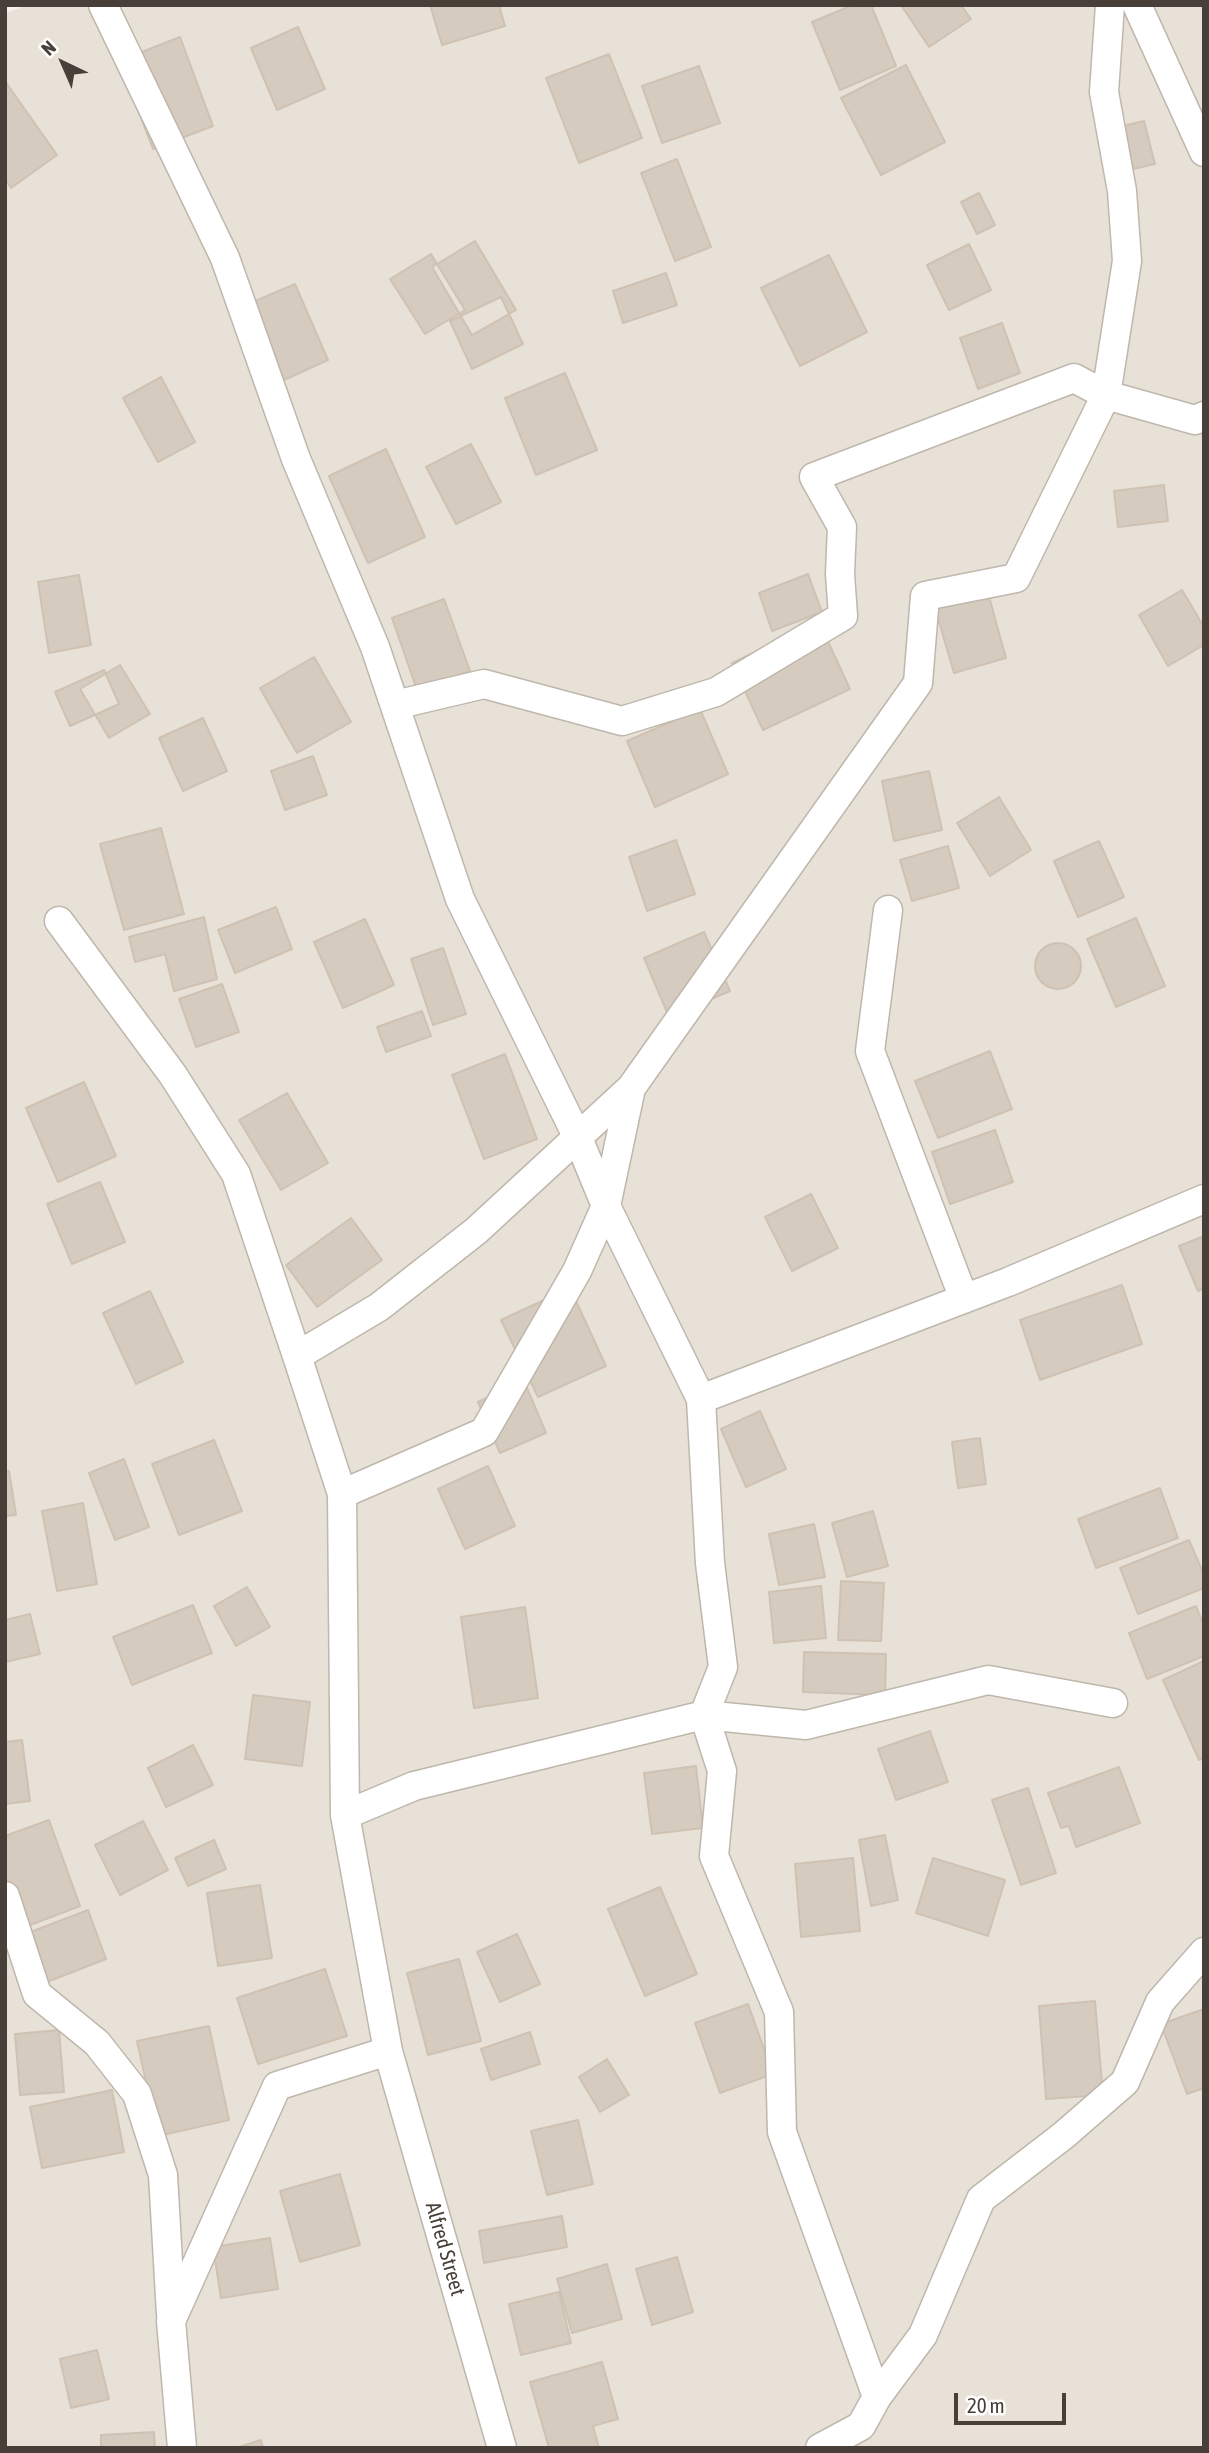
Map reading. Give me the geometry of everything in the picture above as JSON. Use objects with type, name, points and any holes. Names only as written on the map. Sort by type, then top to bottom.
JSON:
[{"type":"street","points":[[103,5],[225,258],[296,459],[375,647],[460,899],[578,1138],[606,1206],[701,1399],[710,1563],[723,1667],[704,1715],[722,1771],[714,1856],[779,2011],[782,2132],[877,2396]]},
{"type":"street","points":[[297,1356],[379,1307],[476,1231],[631,1088],[918,683],[925,596],[1016,578],[1106,395],[1126,261],[1122,191],[1104,92],[1110,5]]},
{"type":"street","points":[[1137,5],[1204,152]]},
{"type":"street","points":[[395,705],[484,684],[622,722],[716,692],[843,616],[840,574],[842,527],[814,477],[1074,378],[1106,395],[1195,420],[1204,416]]},
{"type":"street","points":[[888,910],[870,1051],[964,1299]]},
{"type":"street","name":"Alfred Street","points":[[59,921],[173,1075],[236,1174],[342,1494],[345,1815],[388,2051],[502,2448]]},
{"type":"street","points":[[342,1494],[484,1432],[577,1271],[606,1206],[631,1088]]},
{"type":"street","points":[[701,1399],[964,1299],[1204,1199]]},
{"type":"street","points":[[345,1815],[414,1786],[704,1715],[807,1725],[988,1680],[1113,1703]]},
{"type":"street","points":[[5,1896],[37,1994],[97,2043],[137,2094],[163,2175],[171,2321],[182,2448]]},
{"type":"street","points":[[820,2448],[861,2426],[877,2396],[923,2336],[981,2199],[1064,2136],[1125,2082],[1160,2002],[1204,1952]]},
{"type":"street","points":[[171,2321],[277,2086],[388,2051]]},
{"type":"shaded area","points":[[29,5],[1204,5],[1204,2448],[5,2448],[5,13]]},
{"type":"building","points":[[430,5],[499,5],[505,26],[442,45]]},
{"type":"building","points":[[853,5],[871,5],[896,66],[840,90],[812,22]]},
{"type":"building","points":[[901,5],[961,5],[971,19],[929,47]]},
{"type":"building","points":[[298,27],[325,89],[277,110],[251,48]]},
{"type":"building","points":[[180,37],[213,126],[153,149],[119,61]]},
{"type":"building","points":[[609,54],[642,138],[579,163],[546,78]]},
{"type":"building","points":[[906,65],[945,142],[881,175],[841,98]]},
{"type":"building","points":[[699,66],[720,123],[662,143],[642,86]]},
{"type":"building","points":[[5,81],[57,155],[11,188],[5,179]]},
{"type":"building","points":[[1144,121],[1155,164],[1124,171],[1114,128]]},
{"type":"building","points":[[677,159],[711,247],[675,261],[641,173]]},
{"type":"building","points":[[979,193],[995,225],[977,234],[961,202]]},
{"type":"building","points":[[475,241],[516,310],[472,335],[432,267]]},
{"type":"building","points":[[969,244],[991,290],[949,310],[927,265]]},
{"type":"building","points":[[431,254],[465,310],[425,334],[390,279]]},
{"type":"building","points":[[829,255],[867,332],[800,366],[761,288]]},
{"type":"building","points":[[666,273],[677,305],[623,323],[613,291]]},
{"type":"building","points":[[295,284],[328,360],[273,385],[239,308]]},
{"type":"building","points":[[501,297],[523,344],[472,369],[450,321]]},
{"type":"building","points":[[1002,323],[1020,373],[978,389],[960,338]]},
{"type":"building","points":[[565,373],[597,450],[536,475],[505,398]]},
{"type":"building","points":[[161,377],[195,442],[158,462],[123,398]]},
{"type":"building","points":[[471,444],[501,502],[456,524],[426,467]]},
{"type":"building","points":[[386,449],[425,537],[368,563],[329,476]]},
{"type":"building","points":[[1164,485],[1168,521],[1118,527],[1114,491]]},
{"type":"building","points":[[808,574],[822,612],[772,631],[759,593]]},
{"type":"building","points":[[79,575],[91,645],[49,653],[38,582]]},
{"type":"building","points":[[1182,590],[1204,627],[1204,645],[1168,666],[1139,615]]},
{"type":"building","points":[[988,593],[1006,658],[954,673],[935,608]]},
{"type":"building","points":[[444,599],[470,671],[417,690],[392,618]]},
{"type":"building","points":[[819,622],[850,689],[763,730],[732,663]]},
{"type":"building","points":[[314,657],[351,722],[297,753],[260,688]]},
{"type":"building","points":[[120,665],[150,714],[109,738],[80,689]]},
{"type":"building","points":[[104,670],[119,704],[70,726],[55,692]]},
{"type":"building","points":[[700,709],[728,774],[655,807],[627,741]]},
{"type":"building","points":[[203,718],[227,771],[183,791],[159,738]]},
{"type":"building","points":[[313,756],[327,795],[285,810],[271,771]]},
{"type":"building","points":[[929,771],[942,830],[894,841],[882,781]]},
{"type":"building","points":[[999,797],[1031,850],[990,876],[957,823]]},
{"type":"building","points":[[161,828],[184,914],[124,930],[100,844]]},
{"type":"building","points":[[676,840],[695,894],[647,911],[629,857]]},
{"type":"building","points":[[1099,841],[1124,897],[1078,917],[1054,861]]},
{"type":"building","points":[[948,846],[959,888],[912,901],[900,860]]},
{"type":"building","points":[[276,907],[292,949],[235,973],[218,930]]},
{"type":"building","points":[[204,917],[217,979],[174,991],[165,954],[135,962],[129,937]]},
{"type":"building","points":[[1136,918],[1165,986],[1116,1007],[1087,939]]},
{"type":"building","points":[[365,919],[394,985],[343,1008],[314,942]]},
{"type":"building","points":[[704,932],[730,991],[669,1017],[644,958]]},
{"type":"building","points":[[1058,943],[1067,944],[1074,950],[1080,957],[1080,975],[1074,982],[1067,988],[1058,989],[1049,988],[1042,982],[1036,975],[1035,966],[1036,957],[1042,950],[1049,944]]},
{"type":"building","points":[[443,948],[466,1014],[433,1025],[411,959]]},
{"type":"building","points":[[222,984],[239,1032],[196,1047],[179,999]]},
{"type":"building","points":[[422,1011],[431,1036],[386,1052],[377,1027]]},
{"type":"building","points":[[990,1051],[1012,1109],[938,1138],[915,1081]]},
{"type":"building","points":[[505,1054],[537,1139],[484,1159],[452,1075]]},
{"type":"building","points":[[84,1082],[116,1156],[58,1182],[26,1108]]},
{"type":"building","points":[[287,1093],[328,1163],[281,1190],[239,1120]]},
{"type":"building","points":[[995,1130],[1013,1182],[950,1204],[932,1152]]},
{"type":"building","points":[[100,1182],[125,1242],[72,1264],[47,1204]]},
{"type":"building","points":[[811,1194],[838,1248],[792,1271],[765,1217]]},
{"type":"building","points":[[351,1218],[382,1260],[317,1307],[286,1265]]},
{"type":"building","points":[[1204,1236],[1204,1288],[1198,1291],[1179,1246]]},
{"type":"building","points":[[1122,1285],[1142,1344],[1040,1380],[1020,1320]]},
{"type":"building","points":[[570,1288],[606,1366],[538,1397],[501,1320]]},
{"type":"building","points":[[150,1291],[183,1362],[136,1384],[103,1313]]},
{"type":"building","points":[[524,1381],[546,1433],[500,1453],[478,1402]]},
{"type":"building","points":[[760,1411],[786,1469],[746,1487],[721,1429]]},
{"type":"building","points":[[980,1438],[986,1484],[958,1488],[952,1442]]},
{"type":"building","points":[[214,1440],[242,1511],[179,1535],[152,1464]]},
{"type":"building","points":[[124,1459],[149,1527],[115,1540],[89,1473]]},
{"type":"building","points":[[488,1466],[515,1526],[465,1549],[438,1489]]},
{"type":"building","points":[[9,1471],[16,1515],[5,1516],[5,1472]]},
{"type":"building","points":[[1160,1488],[1178,1538],[1096,1568],[1078,1519]]},
{"type":"building","points":[[83,1503],[97,1584],[57,1591],[42,1511]]},
{"type":"building","points":[[873,1511],[888,1566],[847,1577],[832,1523]]},
{"type":"building","points":[[814,1524],[825,1577],[779,1585],[769,1534]]},
{"type":"building","points":[[1189,1540],[1204,1575],[1204,1588],[1138,1614],[1120,1568]]},
{"type":"building","points":[[841,1581],[884,1583],[881,1641],[838,1640]]},
{"type":"building","points":[[821,1586],[826,1638],[774,1643],[769,1592]]},
{"type":"building","points":[[247,1587],[270,1627],[236,1646],[214,1606]]},
{"type":"building","points":[[193,1605],[212,1653],[132,1685],[113,1637]]},
{"type":"building","points":[[1196,1606],[1204,1626],[1204,1656],[1147,1679],[1129,1633]]},
{"type":"building","points":[[525,1607],[538,1698],[474,1708],[461,1617]]},
{"type":"building","points":[[30,1614],[40,1654],[5,1662],[5,1620]]},
{"type":"building","points":[[804,1652],[886,1654],[885,1695],[803,1692]]},
{"type":"building","points":[[1204,1661],[1204,1758],[1199,1760],[1163,1680]]},
{"type":"building","points":[[253,1695],[310,1702],[302,1766],[245,1759]]},
{"type":"building","points":[[930,1731],[948,1782],[896,1800],[878,1749]]},
{"type":"building","points":[[22,1740],[30,1801],[5,1804],[5,1742]]},
{"type":"building","points":[[193,1745],[213,1785],[166,1807],[148,1768]]},
{"type":"building","points":[[696,1766],[703,1828],[652,1834],[644,1773]]},
{"type":"building","points":[[1119,1767],[1140,1823],[1076,1847],[1069,1826],[1061,1828],[1048,1793]]},
{"type":"building","points":[[1028,1788],[1056,1873],[1021,1885],[992,1800]]},
{"type":"building","points":[[49,1820],[80,1906],[12,1932],[5,1914],[5,1836]]},
{"type":"building","points":[[143,1821],[168,1870],[120,1895],[95,1845]]},
{"type":"building","points":[[885,1835],[898,1900],[871,1906],[859,1840]]},
{"type":"building","points":[[214,1840],[226,1869],[188,1886],[175,1858]]},
{"type":"building","points":[[853,1858],[860,1931],[801,1937],[795,1864]]},
{"type":"building","points":[[933,1858],[1005,1880],[988,1936],[916,1913]]},
{"type":"building","points":[[260,1885],[272,1958],[218,1966],[207,1893]]},
{"type":"building","points":[[660,1887],[697,1974],[645,1996],[608,1909]]},
{"type":"building","points":[[88,1910],[106,1959],[47,1982],[28,1933]]},
{"type":"building","points":[[517,1934],[540,1984],[500,2002],[477,1952]]},
{"type":"building","points":[[459,1959],[481,2041],[428,2055],[407,1973]]},
{"type":"building","points":[[325,1969],[347,2036],[258,2064],[237,1998]]},
{"type":"building","points":[[1095,2001],[1103,2095],[1046,2099],[1039,2006]]},
{"type":"building","points":[[748,2004],[773,2074],[720,2093],[695,2023]]},
{"type":"building","points":[[1204,2009],[1204,2088],[1187,2094],[1161,2024]]},
{"type":"building","points":[[209,2026],[229,2120],[158,2136],[137,2041]]},
{"type":"building","points":[[59,2030],[64,2092],[20,2095],[15,2034]]},
{"type":"building","points":[[530,2032],[540,2064],[491,2080],[481,2049]]},
{"type":"building","points":[[607,2059],[629,2095],[600,2112],[579,2077]]},
{"type":"building","points":[[112,2090],[124,2152],[42,2168],[30,2107]]},
{"type":"building","points":[[578,2120],[593,2184],[547,2195],[531,2131]]},
{"type":"building","points":[[340,2174],[360,2245],[300,2262],[280,2191]]},
{"type":"building","points":[[562,2216],[567,2247],[484,2263],[479,2231]]},
{"type":"building","points":[[270,2238],[278,2289],[221,2298],[213,2247]]},
{"type":"building","points":[[677,2257],[693,2312],[652,2325],[636,2269]]},
{"type":"building","points":[[607,2264],[622,2319],[572,2333],[557,2279]]},
{"type":"building","points":[[559,2292],[571,2343],[521,2355],[509,2304]]},
{"type":"building","points":[[97,2350],[109,2399],[71,2408],[60,2359]]},
{"type":"building","points":[[602,2362],[618,2419],[593,2426],[599,2448],[549,2448],[530,2382]]},
{"type":"building","points":[[154,2432],[155,2448],[101,2448],[101,2435]]},
{"type":"building","points":[[261,2440],[263,2448],[236,2448]]}]
